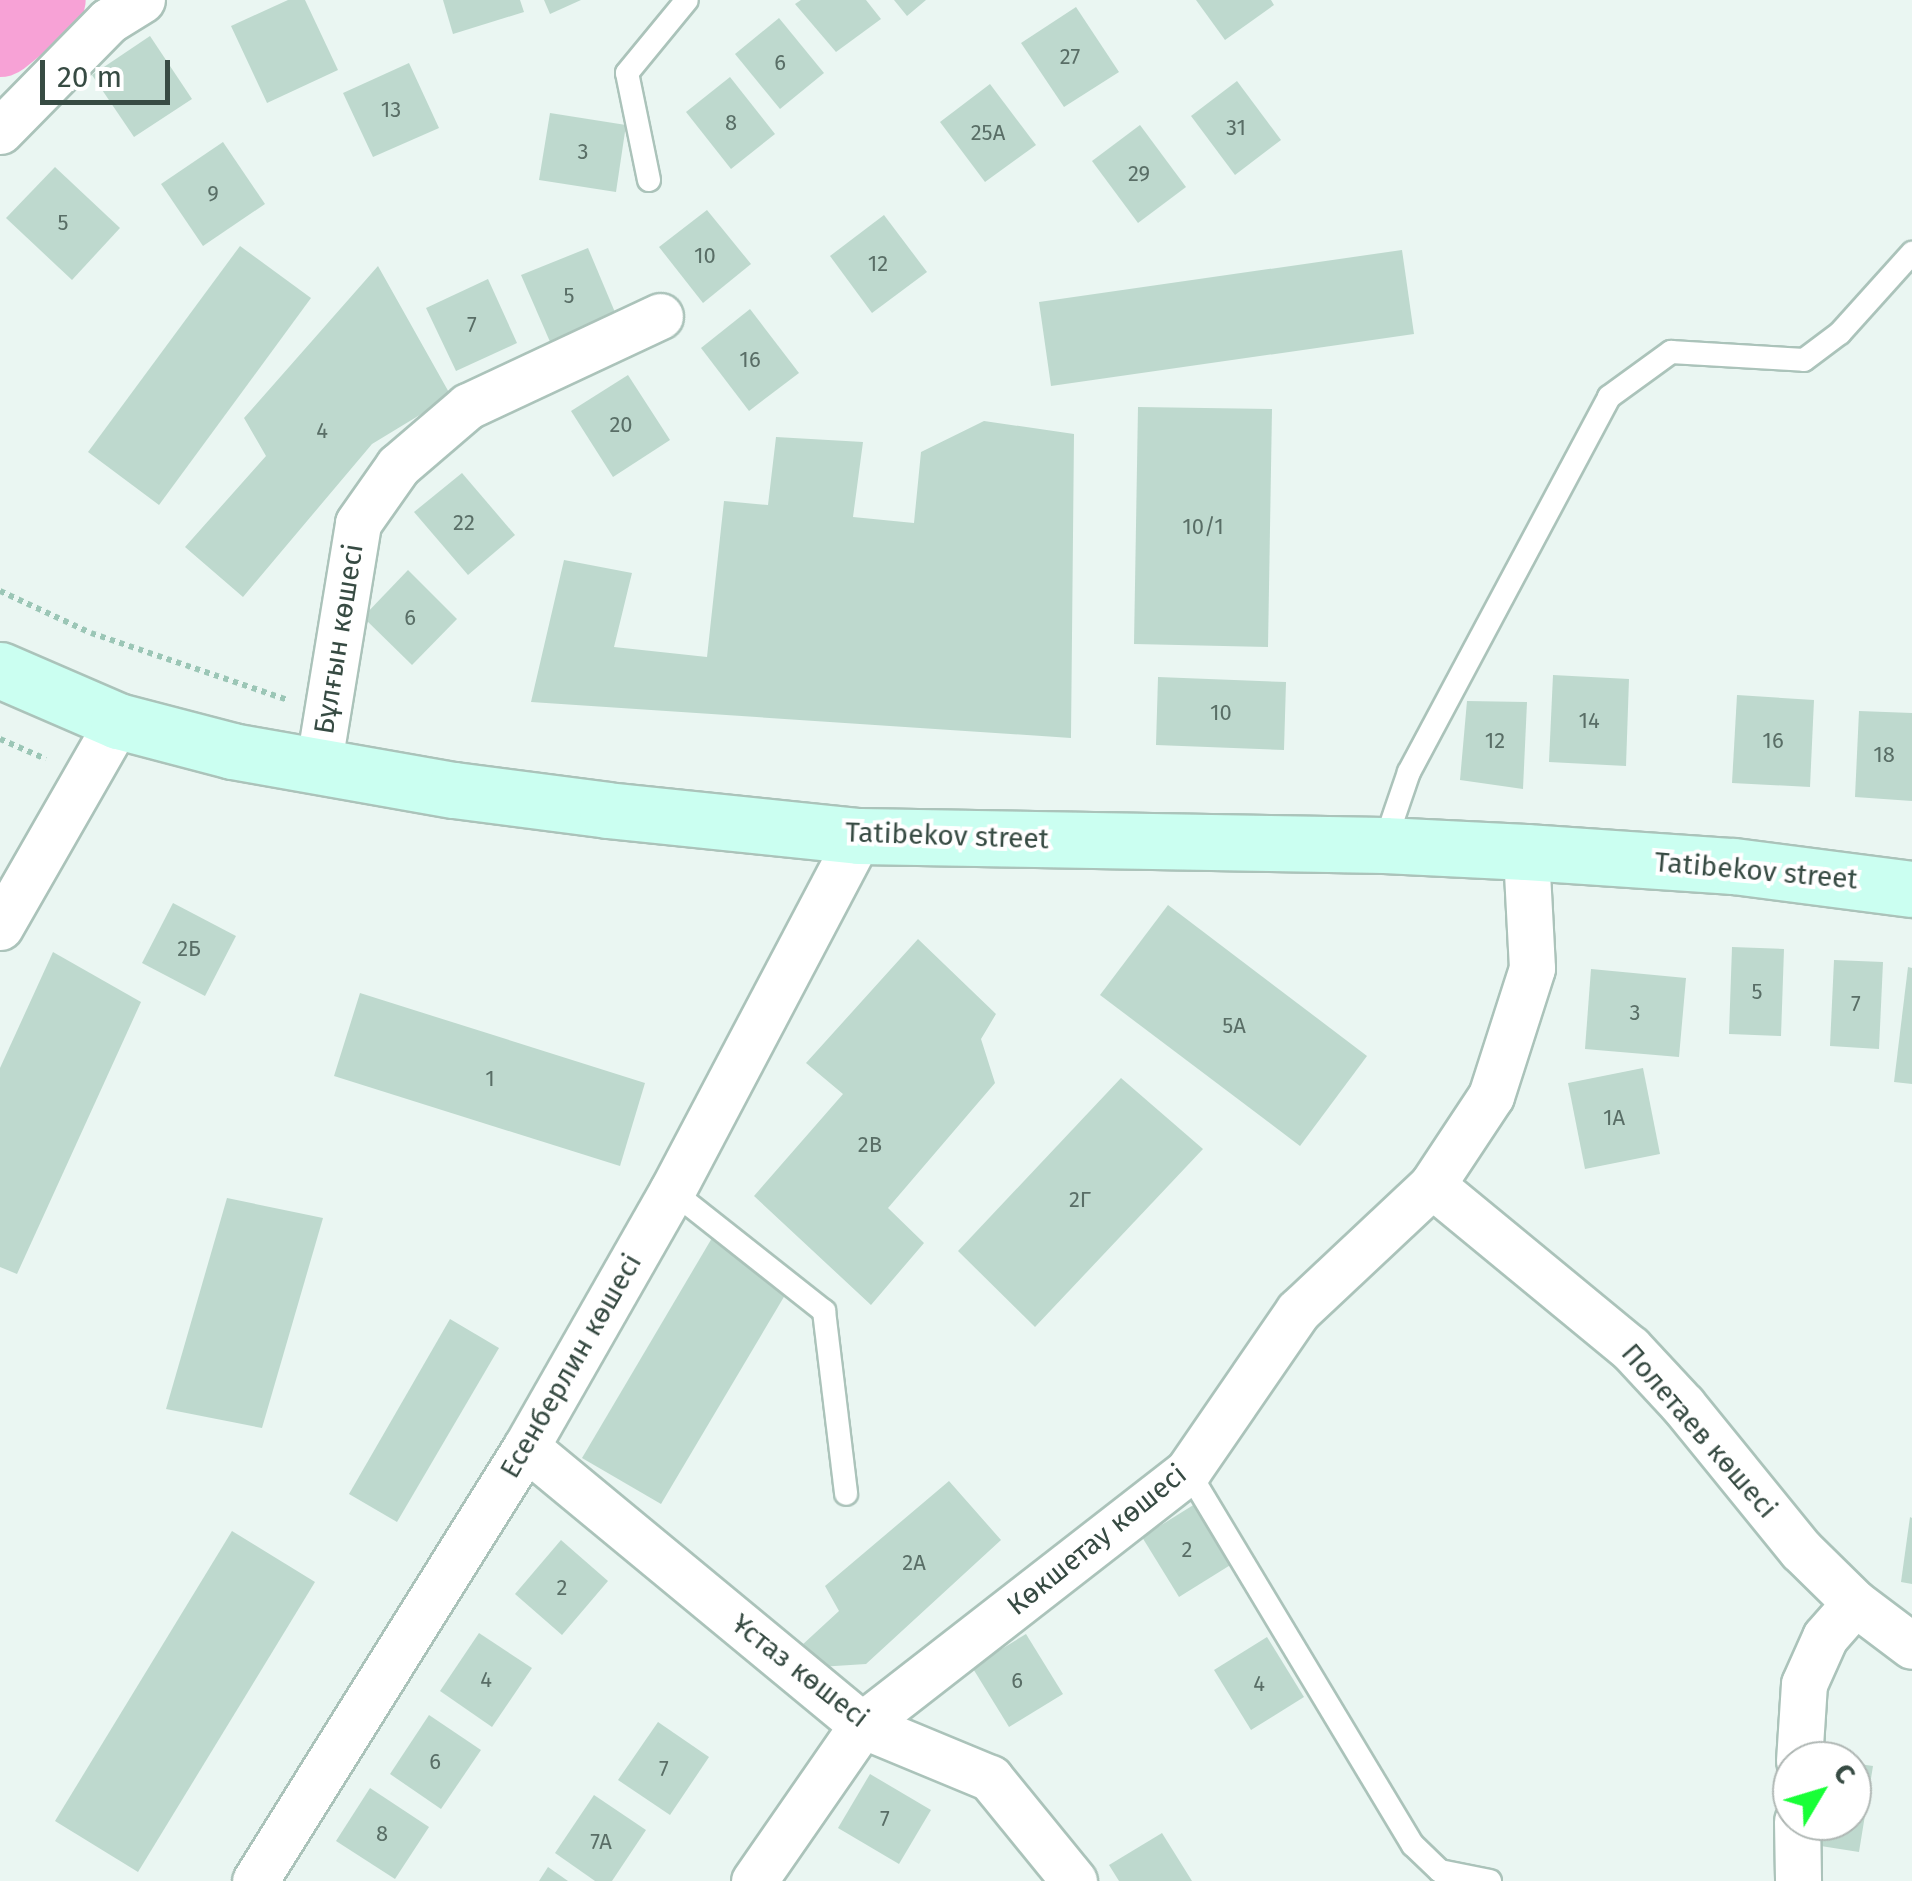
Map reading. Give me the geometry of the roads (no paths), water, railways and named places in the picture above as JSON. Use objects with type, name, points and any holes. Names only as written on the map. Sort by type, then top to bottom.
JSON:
[{"type":"main road","name":"Tatibekov street","points":[[0,670],[118,720],[318,768],[608,810],[859,836],[1384,845],[1526,852],[1734,866],[1912,889]]},
{"type":"street","points":[[0,131],[108,21],[142,0]]},
{"type":"street","name":"Бұлғын көшесі","points":[[318,768],[358,523],[398,466],[468,406],[660,316]]},
{"type":"street","points":[[0,927],[118,720]]},
{"type":"street","name":"Есенберлин көшесі","points":[[255,1881],[526,1447],[672,1190],[859,836]]},
{"type":"street","name":"Көкшетау көшесі","points":[[754,1881],[862,1725],[1188,1471],[1298,1311],[1432,1185],[1490,1096],[1532,968],[1526,852]]},
{"type":"street","name":"Полетаев көшесі","points":[[1432,1185],[1630,1348],[1683,1405],[1801,1550],[1855,1602],[1912,1646]]},
{"type":"street","name":"Ұстаз көшесі","points":[[526,1447],[862,1725],[990,1778],[1074,1881]]},
{"type":"street","points":[[1800,1741],[1804,1684],[1825,1637],[1855,1602]]},
{"type":"street","points":[[1797,1841],[1798,1881]]},
{"type":"lane","points":[[649,180],[627,73],[687,0]]},
{"type":"lane","points":[[1384,845],[1410,772],[1609,397],[1671,352],[1804,360],[1840,333],[1912,253]]},
{"type":"lane","points":[[672,1190],[824,1311],[846,1494]]},
{"type":"lane","points":[[1188,1471],[1414,1845],[1440,1870],[1490,1880]]},
{"type":"waterway","points":[[0,38],[47,0]]}]
